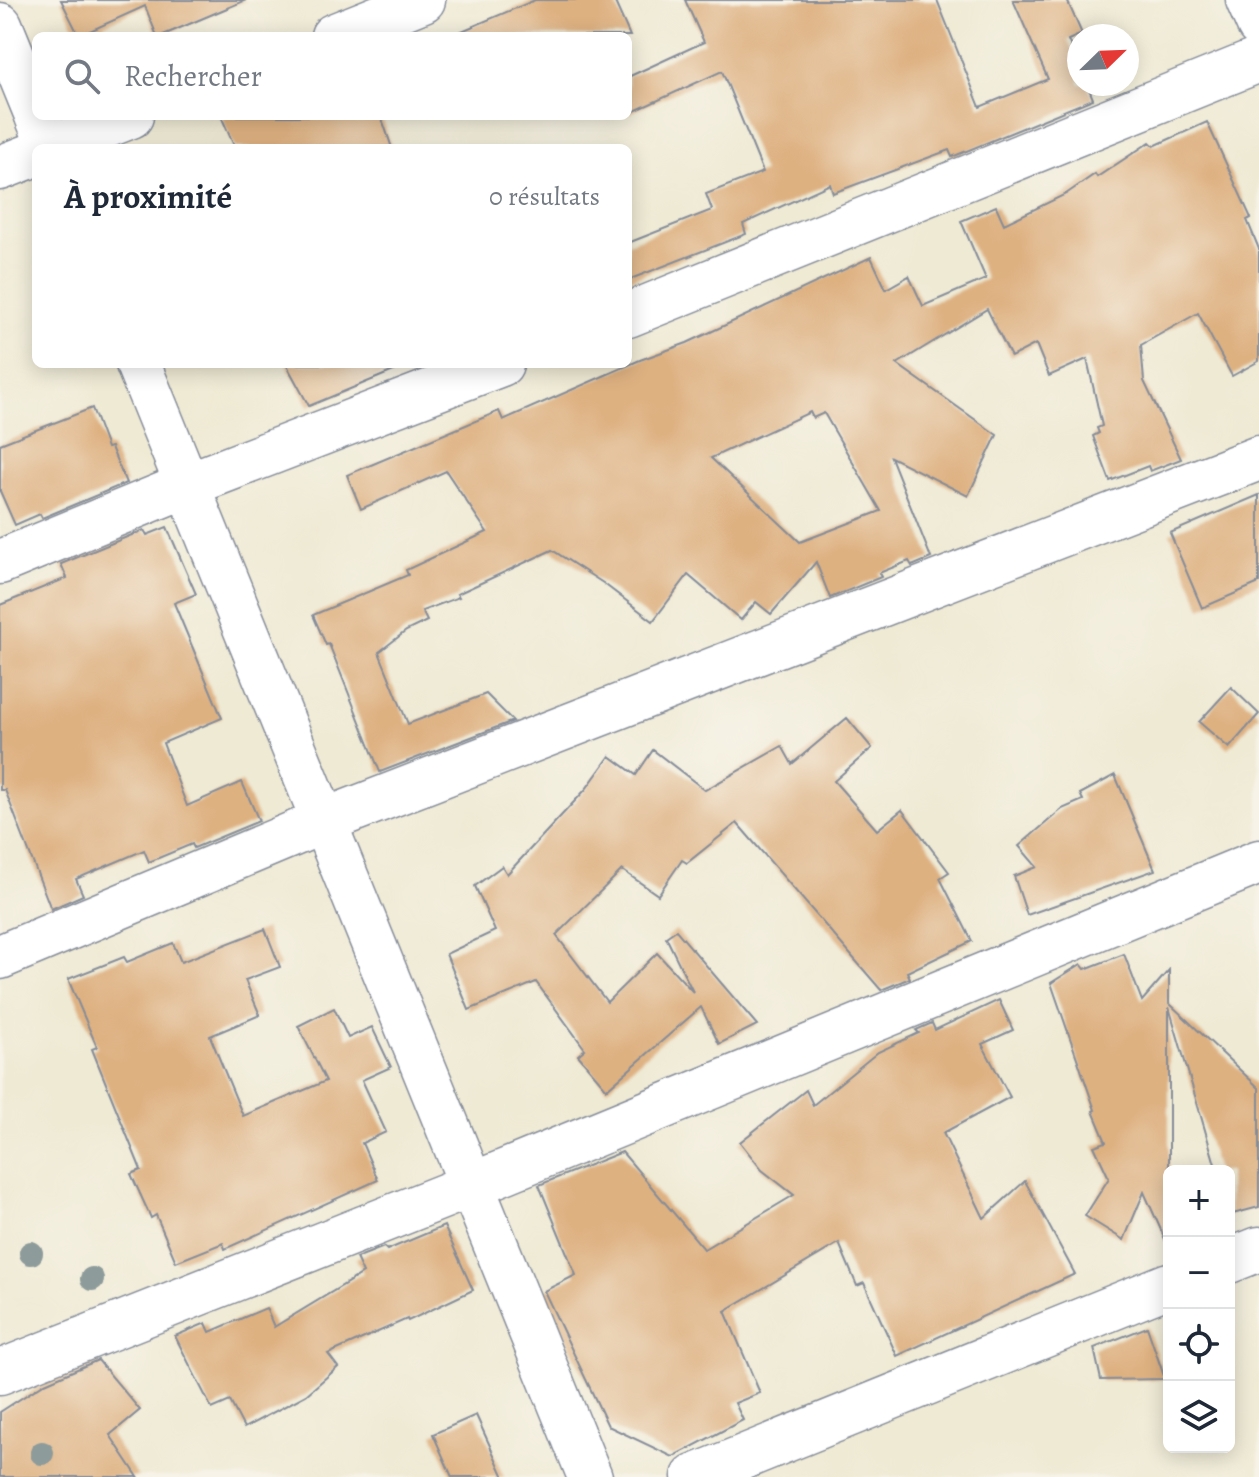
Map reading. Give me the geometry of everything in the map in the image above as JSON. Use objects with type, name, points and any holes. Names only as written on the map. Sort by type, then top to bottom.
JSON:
[{"type":"street","points":[[343,32],[423,0]]},
{"type":"street","points":[[1248,0],[1259,25]]},
{"type":"street","points":[[0,25],[32,105]]},
{"type":"street","points":[[632,313],[1259,60]]},
{"type":"street","points":[[38,120],[48,144]]},
{"type":"street","points":[[60,144],[121,120]]},
{"type":"street","points":[[0,168],[32,156]]},
{"type":"street","points":[[140,368],[590,1477]]},
{"type":"street","points":[[0,562],[187,485],[491,368]]},
{"type":"street","points":[[0,957],[324,821],[1259,458]]},
{"type":"street","points":[[0,1372],[472,1185],[1259,862]]},
{"type":"street","points":[[1235,1259],[1259,1249]]},
{"type":"street","points":[[694,1477],[1163,1287]]},
{"type":"building","points":[[61,0],[246,0],[170,32],[155,32],[145,6],[88,32],[77,32]]},
{"type":"building","points":[[535,0],[614,0],[628,32],[459,32]]},
{"type":"building","points":[[685,0],[937,0],[980,107],[1048,79],[1013,0],[1067,0],[1078,24],[1067,24],[1067,96],[1092,96],[1093,99],[952,157],[949,150],[833,193],[830,184],[743,224],[746,234],[632,278],[632,241],[712,210],[706,194],[763,172],[722,71],[632,112],[632,75],[704,42]]},
{"type":"building","points":[[223,120],[382,120],[391,144],[233,144]]},
{"type":"building","points":[[1207,122],[1251,218],[1247,220],[1259,249],[1259,361],[1232,376],[1198,313],[1141,345],[1144,381],[1181,459],[1150,471],[1148,466],[1110,481],[1093,436],[1099,433],[1097,428],[1102,426],[1087,359],[1049,376],[1036,344],[1011,357],[987,309],[897,364],[997,435],[968,496],[891,457],[931,558],[912,566],[909,561],[879,573],[881,577],[830,598],[816,562],[771,614],[756,602],[741,620],[688,575],[653,621],[552,550],[457,594],[459,597],[422,611],[427,621],[406,631],[379,652],[408,724],[486,694],[513,721],[380,772],[329,644],[326,645],[313,615],[408,575],[406,570],[487,532],[446,471],[361,509],[347,475],[499,411],[503,420],[622,368],[632,368],[632,364],[687,343],[871,257],[886,289],[909,276],[923,306],[986,279],[961,221],[996,206],[1004,224],[1066,194],[1095,174],[1097,177],[1150,142],[1154,146]],"holes":[[[810,412],[813,418],[824,413],[881,511],[800,542],[711,458]]]},
{"type":"building","points":[[288,368],[401,368],[309,406]]},
{"type":"building","points":[[92,408],[107,448],[111,447],[126,483],[42,518],[40,514],[15,525],[0,491],[0,444]]},
{"type":"building","points":[[1259,495],[1259,583],[1202,608],[1170,533]]},
{"type":"building","points":[[167,527],[196,594],[174,603],[222,718],[163,743],[187,806],[242,782],[259,821],[194,848],[192,844],[149,862],[144,850],[76,879],[83,895],[51,909],[5,790],[0,790],[0,605],[67,578],[61,564],[144,530],[147,535]]},
{"type":"building","points":[[1231,687],[1259,714],[1229,748],[1199,722]]},
{"type":"building","points":[[847,718],[872,748],[834,781],[877,830],[902,810],[949,872],[940,878],[972,941],[907,972],[910,978],[881,990],[737,823],[687,863],[682,860],[658,895],[622,870],[556,935],[607,1002],[657,953],[693,992],[666,937],[676,930],[757,1025],[719,1044],[701,1007],[607,1089],[578,1055],[585,1049],[536,982],[469,1010],[446,954],[495,931],[475,886],[502,866],[507,874],[586,789],[610,756],[636,775],[653,750],[705,790],[782,746],[792,764]]},
{"type":"building","points":[[1115,775],[1155,870],[1027,915],[1014,876],[1037,867],[1019,846],[1062,809],[1083,800],[1080,794]]},
{"type":"building","points":[[265,929],[280,967],[245,980],[260,1015],[210,1036],[243,1116],[326,1081],[298,1026],[334,1008],[348,1038],[372,1027],[391,1067],[362,1080],[386,1132],[362,1143],[378,1180],[225,1249],[223,1243],[176,1262],[156,1215],[151,1218],[131,1174],[141,1170],[92,1049],[97,1047],[68,979],[124,957],[127,962],[173,943],[181,962]]},
{"type":"building","points":[[1124,954],[1142,1001],[1169,970],[1169,1003],[1259,1088],[1259,1207],[1235,1213],[1235,1165],[1215,1165],[1169,1007],[1169,1165],[1163,1165],[1163,1235],[1144,1192],[1124,1240],[1085,1216],[1109,1178],[1094,1146],[1106,1142],[1051,983],[1081,964],[1085,969]]},
{"type":"building","points":[[999,1000],[1013,1030],[982,1044],[1010,1097],[943,1133],[984,1218],[1025,1181],[1075,1274],[897,1356],[864,1283],[857,1286],[839,1243],[725,1311],[760,1393],[735,1403],[743,1420],[673,1457],[608,1426],[544,1291],[576,1275],[539,1185],[622,1152],[704,1249],[794,1195],[762,1170],[740,1142],[806,1090],[813,1105],[878,1052],[919,1033],[916,1030],[932,1023],[935,1030]]},
{"type":"building","points":[[444,1226],[473,1290],[328,1354],[338,1367],[306,1395],[244,1428],[230,1401],[212,1409],[175,1336],[206,1323],[210,1332],[266,1308],[274,1327],[363,1273],[356,1258],[384,1247],[387,1250]]},
{"type":"building","points":[[1147,1327],[1163,1379],[1101,1380],[1094,1348]]},
{"type":"building","points":[[98,1360],[140,1410],[110,1435],[138,1477],[0,1477],[0,1412],[45,1383]]},
{"type":"building","points":[[476,1415],[504,1477],[452,1477],[433,1434]]}]
